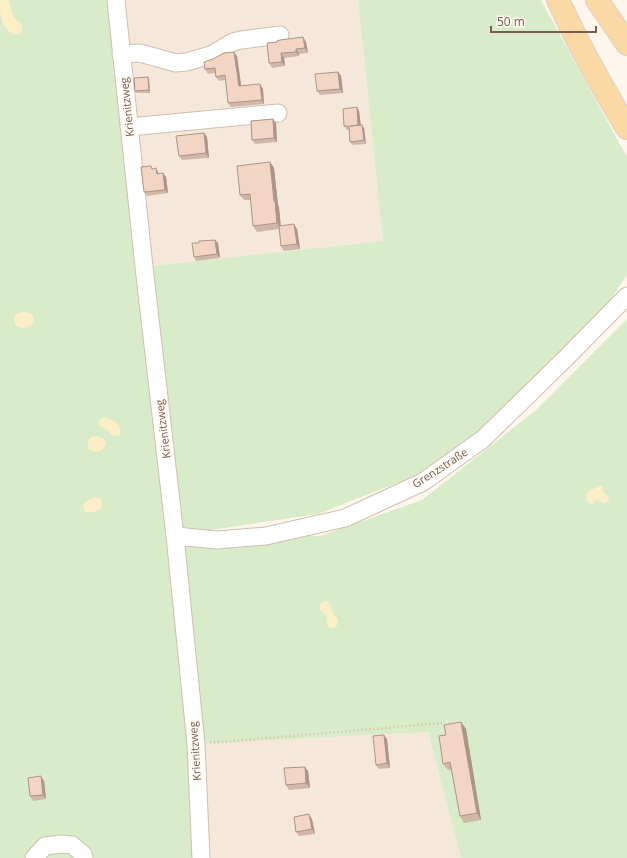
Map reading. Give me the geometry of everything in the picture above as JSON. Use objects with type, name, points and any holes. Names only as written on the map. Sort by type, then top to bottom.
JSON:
[{"type":"main road","points":[[558,0],[603,87],[627,128]]},
{"type":"main road","points":[[597,0],[627,44]]},
{"type":"street","name":"Krienitzweg","points":[[116,0],[144,267],[175,536],[196,744],[202,858]]},
{"type":"street","points":[[121,54],[140,53],[176,63],[186,62],[211,55],[233,42],[280,35]]},
{"type":"street","points":[[129,127],[278,113]]},
{"type":"street","name":"Grenzstraße","points":[[175,536],[217,540],[266,536],[345,518],[423,482],[483,439],[627,296]]},
{"type":"street","points":[[34,858],[44,846],[61,844],[72,845],[83,854],[84,858]]},
{"type":"path","points":[[196,744],[442,723]]},
{"type":"shaded area","points":[[121,0],[358,0],[383,241],[150,266]]},
{"type":"shaded area","points":[[428,732],[461,858],[201,858],[196,744]]},
{"type":"green space","points":[[0,0],[109,0],[150,266],[383,241],[358,0],[541,0],[627,156],[627,275],[608,303],[532,381],[481,430],[415,476],[318,514],[178,535],[320,536],[422,500],[536,410],[627,319],[627,858],[461,858],[428,732],[196,744],[201,858],[0,858]]},
{"type":"sand","points":[[0,0],[9,0],[13,15],[23,28],[20,34],[14,35],[3,24]]},
{"type":"sand","points":[[24,312],[32,314],[34,319],[29,326],[25,328],[16,325],[14,321],[15,315]]},
{"type":"sand","points":[[103,417],[116,422],[120,427],[120,434],[118,436],[112,435],[108,430],[99,426],[99,421]]},
{"type":"sand","points":[[93,436],[101,437],[106,442],[104,448],[100,451],[92,451],[87,444]]},
{"type":"sand","points":[[601,485],[603,487],[603,492],[609,497],[609,500],[603,503],[597,499],[592,504],[589,503],[587,501],[587,493]]},
{"type":"sand","points":[[95,497],[101,499],[102,507],[94,512],[85,512],[83,506],[85,502]]},
{"type":"sand","points":[[325,601],[330,603],[333,613],[338,619],[338,624],[333,628],[328,627],[326,616],[320,608],[320,604]]},
{"type":"building","points":[[303,37],[305,48],[296,49],[296,52],[281,53],[282,62],[269,63],[267,43]]},
{"type":"building","points":[[234,52],[239,86],[260,84],[262,100],[228,103],[225,75],[216,77],[215,68],[205,69],[204,62],[224,53]]},
{"type":"building","points":[[338,72],[340,89],[317,91],[315,74]]},
{"type":"building","points":[[148,77],[149,90],[135,91],[134,78]]},
{"type":"building","points":[[357,107],[358,125],[350,126],[362,125],[364,140],[350,142],[349,126],[344,126],[343,109]]},
{"type":"building","points":[[273,119],[274,138],[252,140],[251,121]]},
{"type":"building","points":[[204,133],[206,153],[179,156],[176,136]]},
{"type":"building","points":[[270,162],[277,223],[253,226],[250,194],[240,195],[237,166]]},
{"type":"building","points":[[151,166],[152,169],[156,168],[157,174],[163,173],[165,190],[144,192],[141,167]]},
{"type":"building","points":[[294,224],[297,244],[281,246],[279,226]]},
{"type":"building","points":[[215,240],[217,254],[194,257],[192,243]]},
{"type":"building","points":[[461,722],[477,813],[460,816],[450,762],[443,764],[439,736],[446,735],[444,725]]},
{"type":"building","points":[[384,735],[387,763],[376,765],[373,736]]},
{"type":"building","points":[[305,767],[306,783],[286,785],[284,768]]},
{"type":"building","points":[[41,776],[43,795],[30,796],[28,778]]},
{"type":"building","points":[[309,814],[312,829],[296,832],[294,817]]}]
